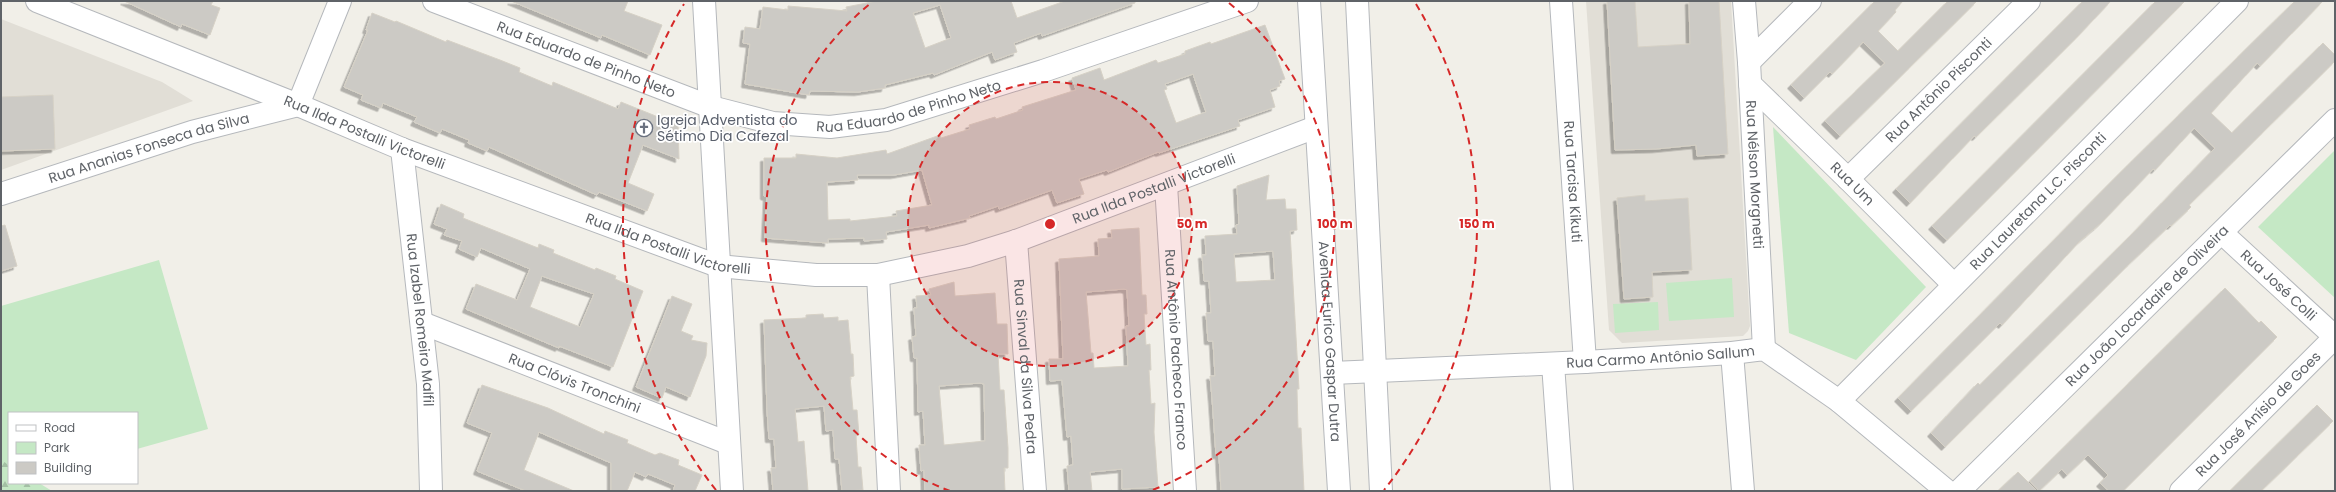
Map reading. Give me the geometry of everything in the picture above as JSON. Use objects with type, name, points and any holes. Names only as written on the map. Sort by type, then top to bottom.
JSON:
[{"type":"street","name":"Rua Ilda Postalli Victorelli","points":[[37,1],[298,105],[402,149],[718,266],[816,276],[878,275],[968,256],[1016,241],[1316,127]]},
{"type":"street","points":[[298,105],[340,1]]},
{"type":"street","name":"Rua Eduardo de Pinho Neto","points":[[434,1],[711,107],[780,124],[830,128],[886,120],[1044,71],[1247,1]]},
{"type":"street","points":[[704,1],[711,107],[728,443],[732,491]]},
{"type":"street","name":"Avenida Eurico Gaspar Dutra","points":[[1309,1],[1339,491]]},
{"type":"street","points":[[1357,1],[1381,491]]},
{"type":"street","name":"Rua Tarcisa Kikuti","points":[[1561,1],[1585,362]]},
{"type":"street","name":"Rua Nélson Morgnetti","points":[[1744,1],[1749,62],[1764,349]]},
{"type":"street","points":[[1749,62],[1810,1]]},
{"type":"street","name":"Rua Antônio Pisconti","points":[[1848,178],[2029,1]]},
{"type":"street","name":"Rua Lauretana L.C. Pisconti","points":[[1839,401],[2237,1]]},
{"type":"street","name":"Rua Um","points":[[1750,84],[1848,178],[1954,285]]},
{"type":"street","name":"Rua Ananias Fonseca da Silva","points":[[1,194],[192,132],[298,105]]},
{"type":"street","name":"Rua João Locardaire de Oliveira","points":[[1959,491],[2335,120]]},
{"type":"street","name":"Rua Izabel Romeiro Malfil","points":[[402,149],[428,384],[431,491]]},
{"type":"street","name":"Rua Antônio Pacheco Franco","points":[[1166,185],[1185,491]]},
{"type":"street","name":"Rua José Colli","points":[[2222,233],[2335,337]]},
{"type":"street","name":"Rua Sinval da Silva Pedra","points":[[1016,241],[1035,491]]},
{"type":"street","points":[[878,275],[889,491]]},
{"type":"street","name":"Rua Clóvis Tronchini","points":[[422,323],[728,443]]},
{"type":"street","name":"Rua José Anísio de Goes","points":[[2181,491],[2335,337]]},
{"type":"street","name":"Rua Carmo Antônio Sallum","points":[[1332,373],[1553,364],[1732,353],[1764,349],[1839,401],[1947,491]]},
{"type":"street","points":[[1732,353],[1743,491]]},
{"type":"street","points":[[1553,364],[1562,491]]},
{"type":"shaded area","points":[[1586,1],[1731,1],[1750,326],[1748,331],[1743,336],[1622,343],[1609,330]]},
{"type":"shaded area","points":[[1,19],[162,82],[193,101],[1,170]]},
{"type":"green space","points":[[1773,127],[1926,287],[1856,360],[1789,333]]},
{"type":"green space","points":[[2335,150],[2335,298],[2258,227]]},
{"type":"green space","points":[[159,260],[208,429],[138,449],[138,412],[8,412],[8,484],[1,489],[1,306]]},
{"type":"green space","points":[[1732,278],[1734,317],[1669,321],[1666,283]]},
{"type":"green space","points":[[1658,302],[1659,330],[1615,333],[1613,304]]},
{"type":"green space","points":[[1,460],[8,464],[8,484],[41,484],[52,491],[1,491]]},
{"type":"building","points":[[124,1],[213,1],[211,5],[220,8],[210,35],[182,24],[181,27]]},
{"type":"building","points":[[511,1],[628,1],[624,11],[662,25],[650,55],[602,35],[601,38]]},
{"type":"building","points":[[877,1],[1011,1],[1017,18],[1065,1],[1135,1],[1135,3],[1042,36],[1041,33],[1014,43],[1017,52],[995,60],[992,52],[934,75],[933,73],[885,85],[885,88],[858,92],[810,91],[809,95],[745,84],[750,44],[743,43],[745,27],[760,29],[763,7],[788,10],[788,6],[847,11],[846,7]],"holes":[[[940,5],[951,38],[925,48],[913,13]]]},
{"type":"building","points":[[1607,1],[1635,1],[1638,47],[1690,44],[1689,1],[1719,1],[1728,154],[1697,156],[1696,145],[1656,149],[1615,150]]},
{"type":"building","points":[[1875,1],[1903,1],[1895,10],[1896,12],[1878,31],[1898,51],[1948,1],[1977,1],[1840,136],[1825,121],[1885,63],[1863,42],[1832,74],[1830,72],[1804,98],[1791,85]]},
{"type":"building","points":[[2083,1],[2111,1],[2077,37],[1976,137],[1974,136],[1910,203],[1896,189]]},
{"type":"building","points":[[2156,1],[2185,1],[1947,240],[1932,226]]},
{"type":"building","points":[[2295,1],[2323,1],[2260,66],[2257,63],[2211,113],[2232,133],[2323,43],[2335,55],[2335,61],[2189,205],[2191,207],[2128,265],[1945,447],[1931,433],[1978,383],[1980,385],[2135,231],[2215,148],[2194,128],[2155,170],[2153,169],[2101,223],[2079,242],[2002,325],[2000,323],[1911,411],[1898,398],[2119,174]]},
{"type":"building","points":[[372,13],[395,22],[396,21],[446,42],[447,40],[520,68],[519,72],[552,86],[553,82],[618,109],[621,102],[678,125],[679,159],[643,145],[628,183],[654,194],[647,211],[599,192],[597,195],[489,147],[487,151],[468,143],[469,140],[442,129],[440,133],[414,122],[417,117],[383,103],[381,108],[361,100],[363,95],[344,87],[368,30],[366,30]]},
{"type":"building","points":[[1265,25],[1285,79],[1279,81],[1280,86],[1270,90],[1275,107],[1238,120],[1240,126],[1159,153],[1158,152],[1108,172],[1107,170],[1079,179],[1084,194],[1057,203],[1052,190],[999,209],[998,206],[969,216],[970,218],[929,228],[929,225],[886,232],[887,239],[864,241],[864,238],[828,239],[828,243],[765,238],[767,197],[764,196],[764,158],[796,158],[796,154],[837,158],[886,150],[887,154],[940,135],[941,138],[970,129],[969,125],[995,117],[996,119],[1023,110],[1022,107],[1076,90],[1072,78],[1100,68],[1104,80],[1156,60],[1158,63],[1185,54],[1185,51],[1210,42],[1211,44]],"holes":[[[1193,74],[1206,112],[1176,123],[1164,90],[1167,89],[1165,84]],[[922,170],[932,205],[896,211],[897,216],[850,221],[850,219],[828,220],[827,182],[858,180],[857,175],[894,175]]]},
{"type":"building","points":[[53,95],[55,149],[1,151],[1,97]]},
{"type":"building","points":[[1269,175],[1266,200],[1285,199],[1286,209],[1296,209],[1297,230],[1290,231],[1299,389],[1297,389],[1298,428],[1301,428],[1304,491],[1221,491],[1219,455],[1216,455],[1210,376],[1215,376],[1213,341],[1208,341],[1206,313],[1211,313],[1209,281],[1204,281],[1202,255],[1206,255],[1205,236],[1237,234],[1236,225],[1239,224],[1237,186]],"holes":[[[1273,251],[1275,280],[1236,282],[1234,254]]]},
{"type":"building","points":[[1645,195],[1645,201],[1688,198],[1692,270],[1652,272],[1653,297],[1624,299],[1617,198]]},
{"type":"building","points":[[441,204],[464,214],[463,218],[538,248],[539,244],[554,250],[553,253],[595,270],[596,268],[616,276],[615,279],[643,291],[613,367],[559,346],[559,348],[466,309],[476,284],[517,300],[530,269],[481,248],[477,257],[459,249],[462,241],[444,235],[447,229],[434,224]],"holes":[[[542,276],[594,294],[580,327],[530,307]]]},
{"type":"building","points":[[5,225],[17,266],[1,271],[1,226]]},
{"type":"building","points":[[1139,228],[1142,295],[1146,295],[1147,314],[1144,314],[1146,345],[1150,344],[1151,370],[1149,370],[1151,404],[1155,403],[1154,432],[1158,487],[1122,489],[1122,469],[1090,472],[1092,491],[1069,491],[1067,466],[1073,465],[1071,436],[1067,437],[1062,380],[1050,381],[1049,359],[1063,359],[1059,259],[1099,256],[1098,239],[1112,238],[1111,230]],"holes":[[[1127,290],[1129,326],[1126,326],[1128,366],[1094,368],[1093,353],[1091,353],[1086,292]]]},
{"type":"building","points":[[954,282],[955,296],[995,293],[997,324],[1007,324],[1008,354],[998,354],[1000,390],[1004,390],[1008,448],[1008,468],[1004,468],[1005,491],[925,491],[924,470],[921,471],[919,445],[925,445],[923,411],[918,412],[917,358],[914,358],[912,337],[916,336],[914,308],[917,308],[916,296],[931,295],[929,289]],"holes":[[[984,384],[985,441],[944,445],[939,386]]]},
{"type":"building","points":[[2225,288],[2259,323],[2261,321],[2277,337],[2123,491],[2109,491],[2100,483],[2108,475],[2088,455],[2067,475],[2062,469],[2039,491],[2030,481]]},
{"type":"building","points":[[672,296],[692,304],[681,331],[693,336],[691,340],[707,343],[706,356],[690,397],[666,387],[662,398],[636,387]]},
{"type":"building","points":[[823,314],[824,318],[838,317],[838,321],[848,320],[851,354],[853,354],[854,376],[850,377],[853,410],[857,410],[859,435],[856,436],[858,467],[861,467],[863,490],[842,491],[839,459],[835,459],[833,430],[826,431],[824,406],[795,409],[798,442],[804,441],[808,491],[773,491],[771,468],[776,468],[774,439],[769,439],[764,320],[806,318],[806,315]]},
{"type":"building","points":[[482,385],[548,408],[604,434],[605,431],[628,440],[627,443],[655,455],[660,453],[679,460],[678,465],[702,475],[695,491],[673,491],[675,485],[648,474],[646,477],[635,472],[627,491],[611,491],[611,463],[539,432],[524,470],[574,491],[526,491],[477,471],[492,433],[467,423]]},
{"type":"building","points":[[2317,405],[2333,421],[2261,491],[2230,491]]},
{"type":"building","points":[[2018,472],[2037,491],[1998,491]]},
{"type":"place","name":"Igreja Adventista do Sétimo Dia Cafezal","points":[[644,128]]}]
